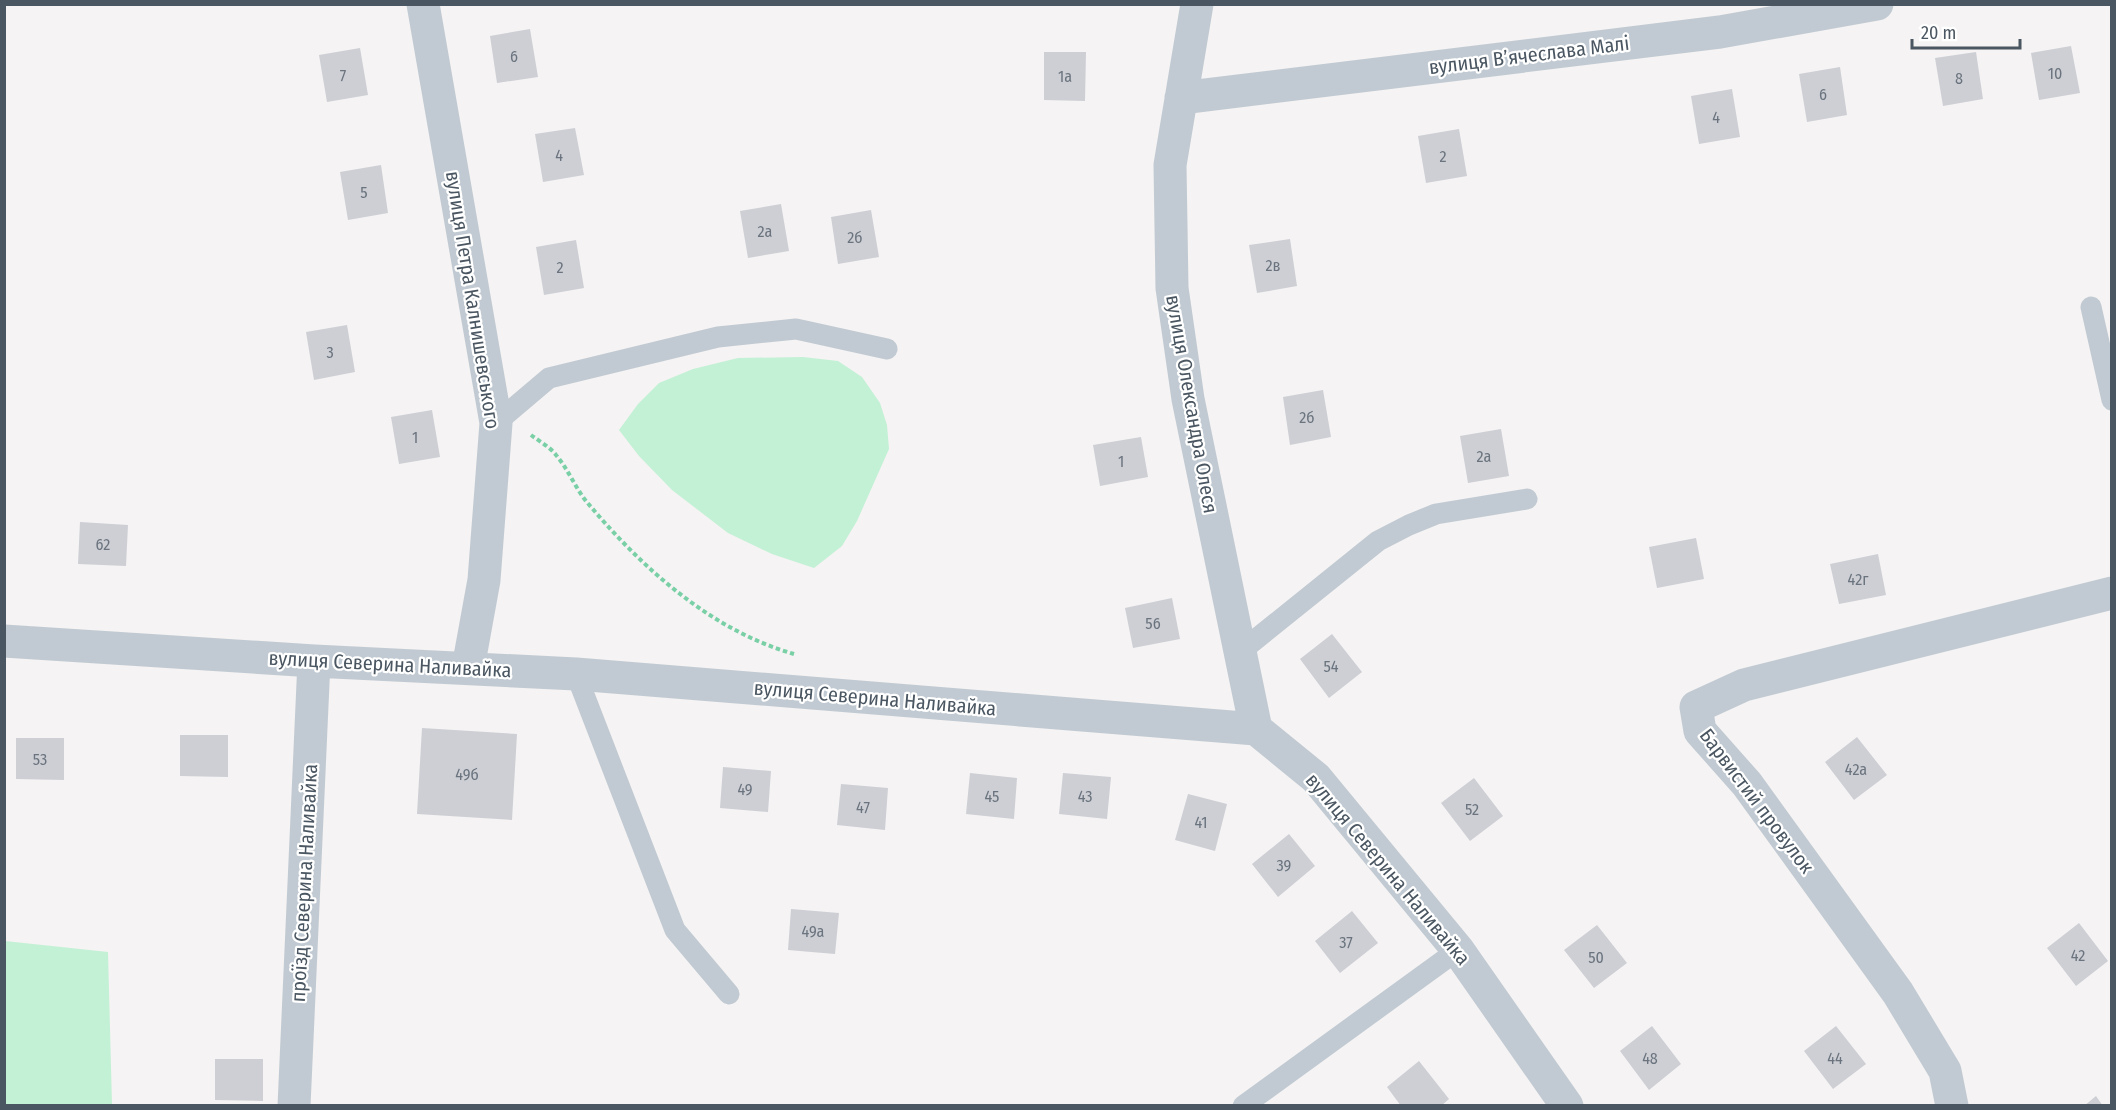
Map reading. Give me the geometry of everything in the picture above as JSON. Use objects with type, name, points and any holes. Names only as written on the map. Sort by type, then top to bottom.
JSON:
[{"type":"street","name":"вулиця Петра Калнишевського","points":[[423,4],[496,423],[484,580],[468,668]]},
{"type":"street","name":"вулиця Олександра Олеся","points":[[1197,4],[1170,165],[1172,288],[1188,399],[1256,729]]},
{"type":"street","name":"вулиця Вʼячеслава Малі","points":[[1181,98],[1720,32],[1876,4]]},
{"type":"street","name":"Барвистий провулок","points":[[1952,1106],[1945,1071],[1898,993],[1747,784],[1700,731],[1696,707],[1744,686],[2112,593]]},
{"type":"street","name":"вулиця Северина Наливайка","points":[[4,641],[314,661],[576,674],[1256,729],[1316,778],[1458,950],[1567,1106]]},
{"type":"street","name":"проїзд Северина Наливайка","points":[[294,1106],[314,661]]},
{"type":"lane","points":[[2091,307],[2112,399]]},
{"type":"lane","points":[[496,423],[549,378],[718,337],[796,329],[887,349]]},
{"type":"lane","points":[[1240,652],[1378,541],[1436,514],[1527,499]]},
{"type":"lane","points":[[576,674],[675,930],[729,994]]},
{"type":"lane","points":[[1243,1106],[1458,950]]},
{"type":"path","points":[[496,423],[531,435],[555,454],[585,499],[630,550],[677,592],[725,624],[771,647],[804,657]]},
{"type":"green space","points":[[803,357],[838,361],[862,377],[880,403],[887,425],[889,449],[857,521],[842,546],[814,568],[772,554],[728,533],[672,490],[639,456],[619,430],[638,404],[659,383],[693,369],[738,358]]},
{"type":"green space","points":[[5,941],[108,952],[112,1105],[5,1105]]},
{"type":"building","points":[[530,29],[538,77],[497,83],[490,36]]},
{"type":"building","points":[[2071,46],[2080,93],[2039,100],[2031,53]]},
{"type":"building","points":[[360,48],[368,95],[327,102],[319,55]]},
{"type":"building","points":[[1044,52],[1086,52],[1085,101],[1044,100]]},
{"type":"building","points":[[1976,52],[1983,99],[1943,106],[1935,58]]},
{"type":"building","points":[[1840,67],[1847,115],[1807,122],[1799,74]]},
{"type":"building","points":[[1732,89],[1740,137],[1699,144],[1691,96]]},
{"type":"building","points":[[575,128],[584,175],[543,182],[535,134]]},
{"type":"building","points":[[1459,129],[1467,176],[1426,183],[1418,136]]},
{"type":"building","points":[[381,165],[388,213],[348,220],[340,172]]},
{"type":"building","points":[[781,204],[789,251],[748,258],[740,211]]},
{"type":"building","points":[[871,210],[879,257],[838,264],[831,217]]},
{"type":"building","points":[[1290,239],[1297,286],[1257,293],[1249,245]]},
{"type":"building","points":[[576,240],[584,288],[544,295],[536,247]]},
{"type":"building","points":[[347,325],[355,372],[314,380],[306,332]]},
{"type":"building","points":[[1323,390],[1331,437],[1290,445],[1283,397]]},
{"type":"building","points":[[432,410],[440,457],[399,464],[391,417]]},
{"type":"building","points":[[1501,429],[1509,476],[1468,483],[1460,436]]},
{"type":"building","points":[[1141,437],[1148,477],[1100,486],[1093,445]]},
{"type":"building","points":[[80,522],[128,525],[126,566],[78,564]]},
{"type":"building","points":[[1696,538],[1704,579],[1657,588],[1649,547]]},
{"type":"building","points":[[1878,554],[1886,595],[1839,604],[1830,564]]},
{"type":"building","points":[[1172,598],[1180,639],[1133,648],[1125,608]]},
{"type":"building","points":[[1332,634],[1362,672],[1329,698],[1300,659]]},
{"type":"building","points":[[422,728],[517,734],[512,820],[417,814]]},
{"type":"building","points":[[180,735],[228,735],[228,777],[180,776]]},
{"type":"building","points":[[1857,737],[1887,775],[1854,800],[1825,762]]},
{"type":"building","points":[[16,738],[64,738],[64,780],[16,779]]},
{"type":"building","points":[[723,767],[771,771],[768,812],[720,808]]},
{"type":"building","points":[[970,773],[1017,778],[1014,819],[966,814]]},
{"type":"building","points":[[1063,773],[1111,777],[1107,819],[1059,814]]},
{"type":"building","points":[[1474,778],[1503,816],[1470,841],[1441,803]]},
{"type":"building","points":[[841,784],[888,788],[885,830],[837,825]]},
{"type":"building","points":[[1188,794],[1227,804],[1215,851],[1175,840]]},
{"type":"building","points":[[1289,834],[1315,866],[1278,897],[1252,864]]},
{"type":"building","points":[[791,909],[839,913],[835,954],[788,950]]},
{"type":"building","points":[[1352,911],[1378,943],[1340,973],[1315,941]]},
{"type":"building","points":[[2079,923],[2108,961],[2076,986],[2047,948]]},
{"type":"building","points":[[1597,925],[1627,963],[1594,988],[1564,950]]},
{"type":"building","points":[[1652,1026],[1681,1064],[1649,1090],[1620,1051]]},
{"type":"building","points":[[1836,1026],[1866,1064],[1833,1089],[1804,1051]]},
{"type":"building","points":[[215,1059],[263,1059],[263,1101],[215,1100]]},
{"type":"building","points":[[1419,1061],[1449,1099],[1441,1106],[1401,1106],[1387,1087]]},
{"type":"building","points":[[2096,1096],[2103,1106],[2084,1106]]}]
